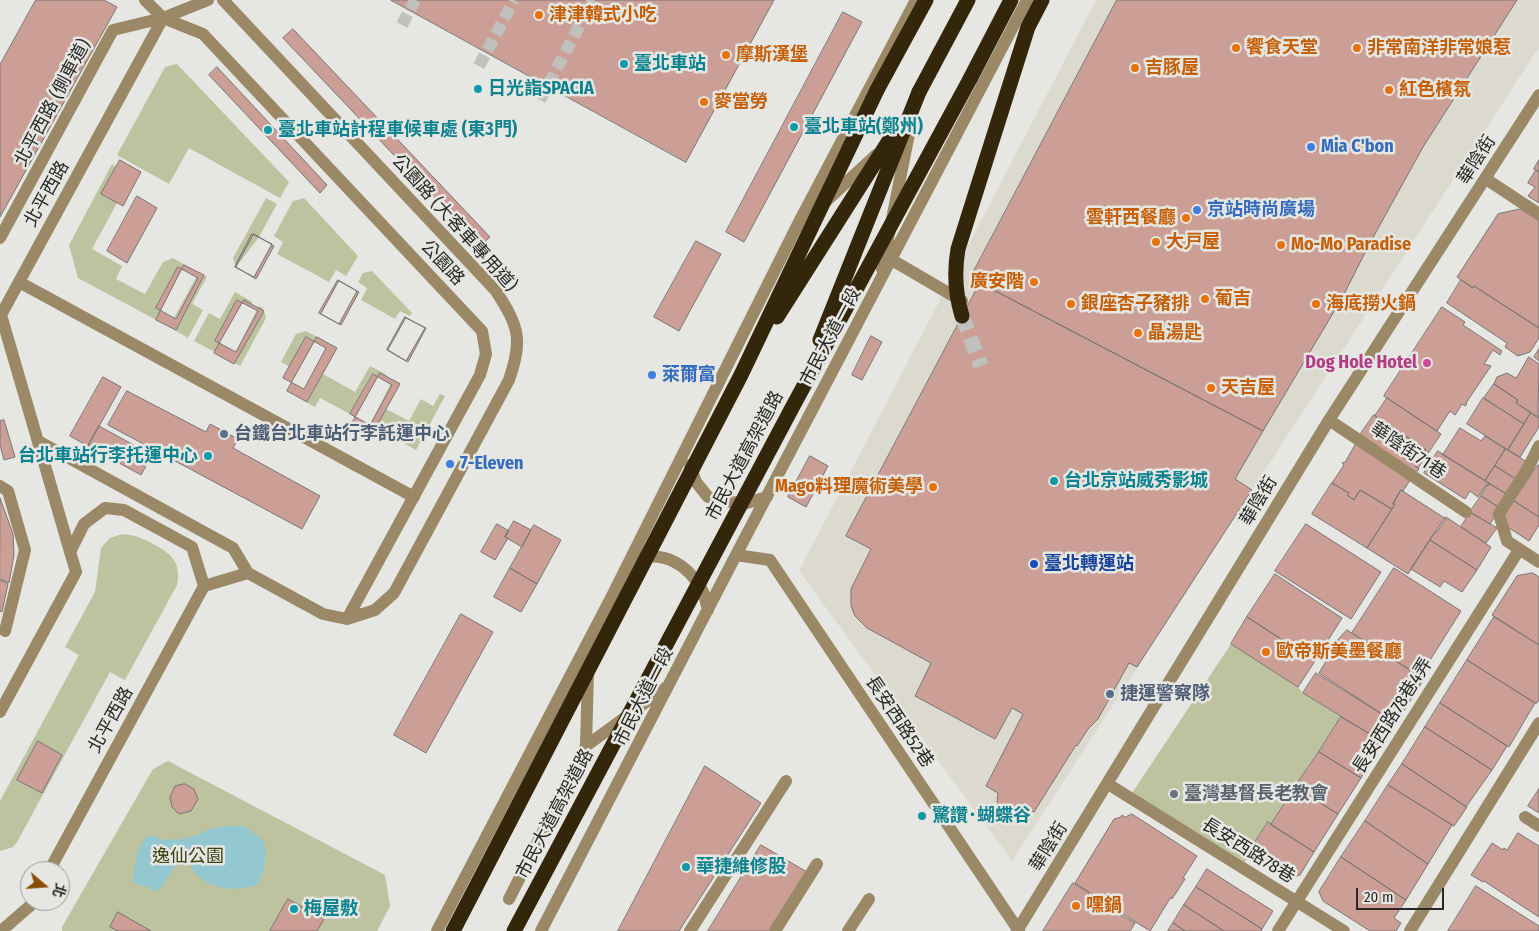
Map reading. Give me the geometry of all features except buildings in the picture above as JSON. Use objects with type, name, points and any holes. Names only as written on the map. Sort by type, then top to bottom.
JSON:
[{"type":"highway","name":"市民大道高架道路","points":[[453,931],[741,375],[877,90],[926,0]]},
{"type":"highway","points":[[741,375],[919,92],[968,0]]},
{"type":"highway","name":"市民大道高架道路","points":[[514,931],[1011,0]]},
{"type":"highway","points":[[962,308],[959,305],[955,280],[958,249],[1028,27],[1042,0]]},
{"type":"highway","points":[[793,406],[919,92]]},
{"type":"street","name":"公園路","points":[[145,0],[163,18],[203,34],[482,331],[486,354],[480,375],[347,618]]},
{"type":"street","points":[[163,18],[208,0]]},
{"type":"street","name":"公園路 (大客車專用道)","points":[[222,0],[496,291],[509,311],[517,332],[517,356],[509,380],[394,593],[375,610],[347,618]]},
{"type":"street","points":[[437,931],[630,560],[795,230],[916,0]]},
{"type":"street","name":"市民大道一段","points":[[541,931],[1027,0]]},
{"type":"street","name":"北平西路 (側車道)","points":[[0,238],[113,30],[163,18]]},
{"type":"street","name":"北平西路","points":[[0,712],[76,572],[1,315],[163,18]]},
{"type":"street","points":[[880,281],[911,123],[956,35]]},
{"type":"street","name":"華陰街","points":[[1018,931],[1329,420],[1539,95]]},
{"type":"street","points":[[795,230],[911,123]]},
{"type":"street","points":[[1486,179],[1539,214]]},
{"type":"street","points":[[892,260],[962,308]]},
{"type":"street","points":[[19,282],[414,497]]},
{"type":"street","name":"華陰街71巷","points":[[1329,420],[1466,512]]},
{"type":"street","points":[[38,441],[233,548],[248,573],[323,614],[347,618]]},
{"type":"street","points":[[688,446],[690,463],[696,482],[708,497],[730,502],[747,503],[767,497]]},
{"type":"street","points":[[1539,446],[1528,468],[1499,514],[1507,541],[1539,562]]},
{"type":"street","points":[[0,486],[8,491],[25,550],[6,631]]},
{"type":"street","points":[[70,552],[84,524],[105,508],[124,510],[192,547],[204,586],[248,573]]},
{"type":"street","name":"長安西路78巷4弄","points":[[1278,931],[1519,550]]},
{"type":"street","points":[[630,560],[660,555],[676,562],[690,574],[702,589],[708,610]]},
{"type":"street","name":"長安西路52巷","points":[[736,555],[770,560],[1018,931]]},
{"type":"street","name":"北平西路","points":[[54,861],[204,586]]},
{"type":"street","points":[[509,899],[586,746],[588,642]]},
{"type":"street","points":[[586,746],[670,684]]},
{"type":"street","points":[[1410,931],[1539,723]]},
{"type":"street","points":[[690,931],[786,781]]},
{"type":"street","name":"長安西路78巷","points":[[1108,784],[1344,931]]},
{"type":"street","points":[[1525,817],[1539,826]]},
{"type":"street","points":[[775,931],[817,864]]},
{"type":"street","points":[[848,931],[868,899]]},
{"type":"street","points":[[1,931],[23,911]]},
{"type":"shaded area","points":[[1096,0],[1539,0],[1539,47],[1012,861],[799,571]]},
{"type":"green space","points":[[177,64],[289,182],[280,198],[189,148],[169,184],[117,155],[165,67]]},
{"type":"green space","points":[[112,164],[116,167],[117,203],[92,249],[122,266],[116,279],[145,294],[163,262],[173,258],[192,269],[189,273],[178,268],[156,308],[167,314],[162,323],[78,278],[69,245]]},
{"type":"green space","points":[[266,198],[277,204],[259,237],[236,267],[233,258]]},
{"type":"green space","points":[[304,198],[358,256],[346,276],[336,270],[329,282],[277,254],[283,242],[274,236],[293,201]]},
{"type":"green space","points":[[372,271],[412,313],[410,316],[400,311],[395,319],[361,300],[367,288],[358,282],[363,273]]},
{"type":"green space","points":[[199,272],[207,277],[192,304],[203,310],[188,338],[169,327]]},
{"type":"green space","points":[[235,292],[252,302],[250,307],[237,300],[216,340],[227,347],[223,356],[194,341],[209,313],[220,319]]},
{"type":"green space","points":[[259,306],[263,308],[266,318],[240,366],[231,361]]},
{"type":"green space","points":[[306,331],[319,338],[316,343],[306,337],[290,367],[281,362],[296,334]]},
{"type":"green space","points":[[370,366],[387,375],[384,380],[372,374],[350,414],[320,398],[315,407],[307,403],[323,374],[355,392]]},
{"type":"green space","points":[[393,379],[400,383],[386,409],[409,421],[421,399],[433,406],[440,394],[445,396],[416,450],[370,425]]},
{"type":"green space","points":[[122,534],[143,539],[167,552],[177,565],[177,585],[125,680],[110,672],[17,842],[13,847],[0,851],[0,801],[79,655],[65,647],[95,592],[101,548],[110,538]]},
{"type":"green space","points":[[1231,644],[1341,717],[1271,825],[1267,822],[1245,862],[1132,793]]},
{"type":"green space","name":"逸仙公園","points":[[168,761],[385,875],[390,906],[377,931],[62,931],[62,927],[153,769]]},
{"type":"water","points":[[244,826],[264,841],[265,863],[258,884],[235,889],[219,887],[204,881],[191,866],[179,863],[163,886],[155,892],[148,887],[133,883],[138,852],[147,836],[155,836],[162,840],[183,839],[212,828]]},
{"type":"tunnel","points":[[402,25],[415,0]]},
{"type":"tunnel","points":[[479,66],[514,0]]},
{"type":"tunnel","points":[[540,100],[593,0]]},
{"type":"tunnel","points":[[962,316],[981,366]]},
{"type":"place","name":"津津韓式小吃","points":[[539,15]]},
{"type":"place","name":"饗食天堂","points":[[1236,48]]},
{"type":"place","name":"非常南洋非常娘惹","points":[[1357,48]]},
{"type":"place","name":"摩斯漢堡","points":[[726,55]]},
{"type":"place","name":"臺北車站","points":[[624,64]]},
{"type":"place","name":"吉豚屋","points":[[1135,68]]},
{"type":"place","name":"日光詣SPACIA","points":[[478,89]]},
{"type":"place","name":"紅色檳氛","points":[[1389,90]]},
{"type":"place","name":"麥當勞","points":[[704,102]]},
{"type":"place","name":"臺北車站(鄭州)","points":[[794,127]]},
{"type":"place","name":"臺北車站計程車候車處 (東3門)","points":[[268,130]]},
{"type":"place","name":"Mia C'bon","points":[[1311,147]]},
{"type":"place","name":"京站時尚廣場","points":[[1197,210]]},
{"type":"place","name":"雲軒西餐廳","points":[[1186,218]]},
{"type":"place","name":"大戸屋","points":[[1156,242]]},
{"type":"place","name":"Mo-Mo Paradise","points":[[1281,245]]},
{"type":"place","name":"廣安階","points":[[1034,282]]},
{"type":"place","name":"葡吉","points":[[1205,299]]},
{"type":"place","name":"銀座杏子豬排","points":[[1071,304]]},
{"type":"place","name":"海底撈火鍋","points":[[1316,304]]},
{"type":"place","name":"晶湯匙","points":[[1138,333]]},
{"type":"place","name":"Dog Hole Hotel","points":[[1427,363]]},
{"type":"place","name":"萊爾富","points":[[652,375]]},
{"type":"place","name":"天吉屋","points":[[1211,388]]},
{"type":"place","name":"台鐵台北車站行李託運中心","points":[[224,434]]},
{"type":"place","name":"台北車站行李托運中心","points":[[208,456]]},
{"type":"place","name":"7-Eleven","points":[[450,464]]},
{"type":"place","name":"台北京站威秀影城","points":[[1054,481]]},
{"type":"place","name":"Mago料理魔術美學","points":[[933,487]]},
{"type":"place","name":"臺北轉運站","points":[[1034,564]]},
{"type":"place","name":"歐帝斯美墨餐廳","points":[[1266,652]]},
{"type":"place","name":"捷運警察隊","points":[[1110,694]]},
{"type":"place","name":"臺灣基督長老教會","points":[[1174,794]]},
{"type":"place","name":"驚讚･蝴蝶谷","points":[[922,816]]},
{"type":"place","name":"華捷維修股","points":[[686,867]]},
{"type":"place","name":"嘿鍋","points":[[1076,906]]},
{"type":"place","name":"梅屋敷","points":[[294,909]]}]
